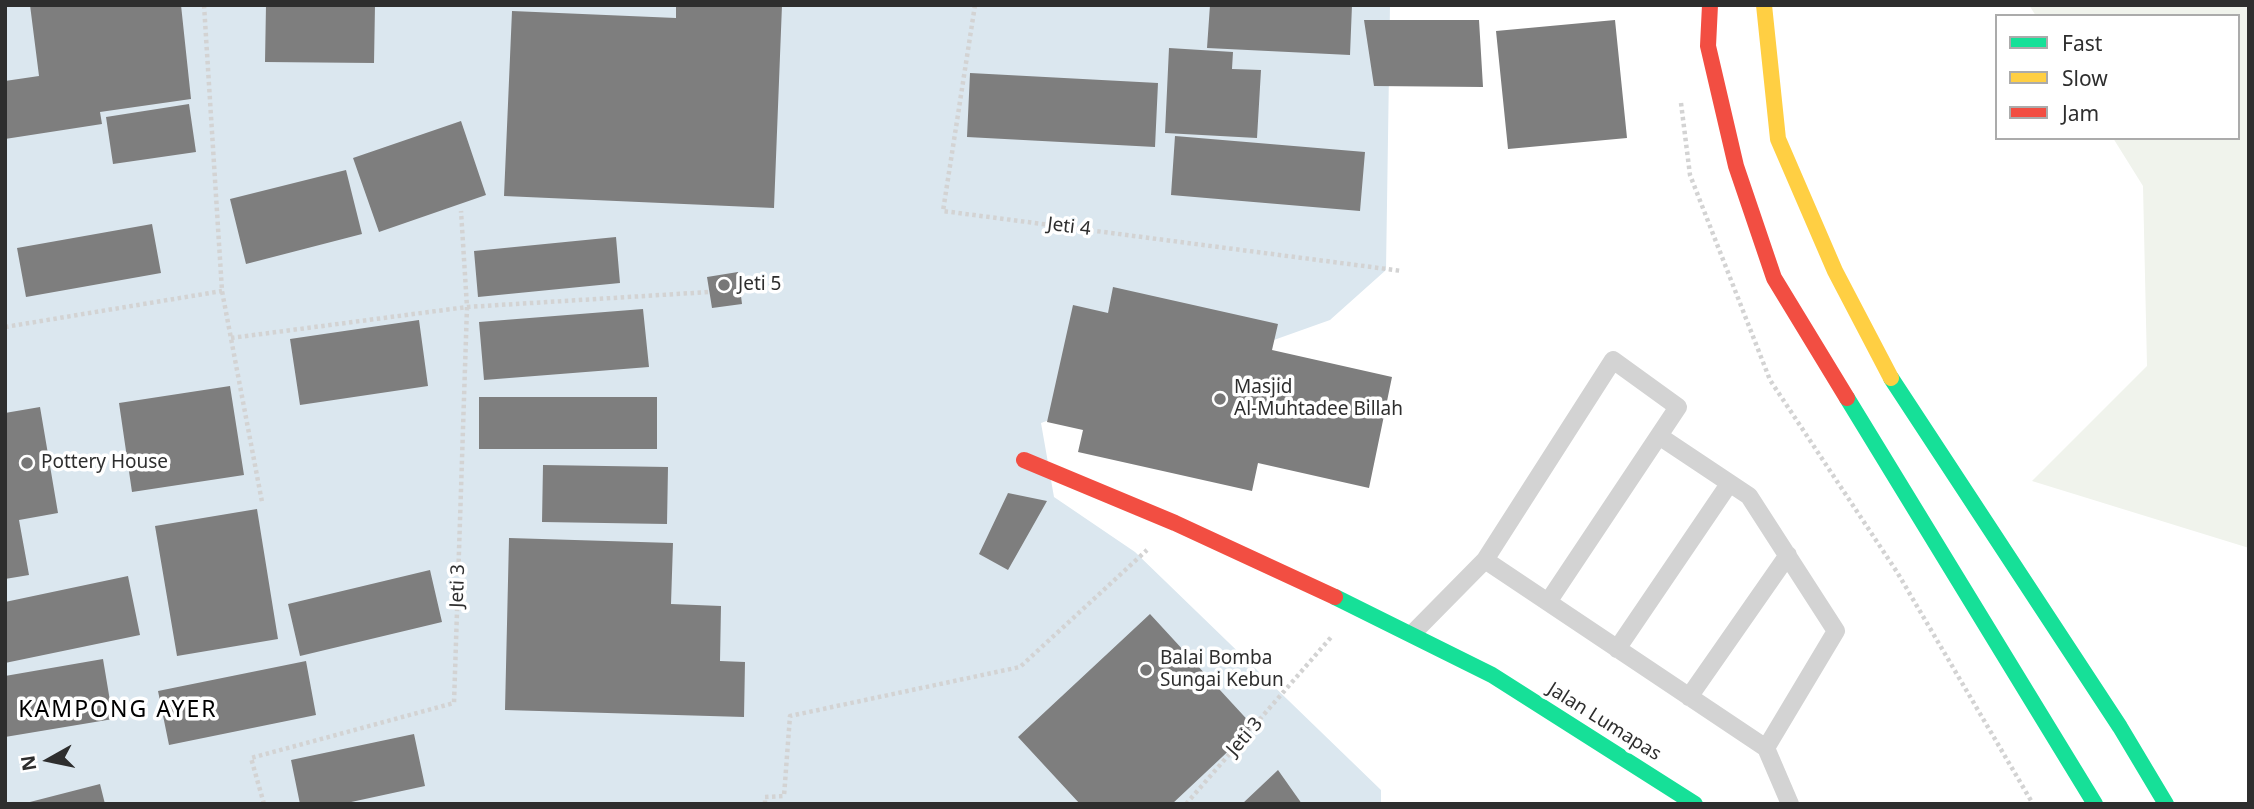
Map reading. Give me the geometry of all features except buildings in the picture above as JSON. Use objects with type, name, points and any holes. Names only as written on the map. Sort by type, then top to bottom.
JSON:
[{"type":"main road","points":[[1710,5],[1708,46],[1736,166],[1774,278],[2095,804]]},
{"type":"main road","points":[[1763,5],[1778,139],[1835,271],[1893,381],[2120,727],[2166,804]]},
{"type":"main road","name":"Jalan Lumapas","points":[[1024,460],[1175,523],[1413,633],[1492,675],[1695,804]]},
{"type":"main road","points":[[2120,727],[2130,771],[2148,804]]},
{"type":"lane","points":[[1413,633],[1485,560],[1613,360],[1678,407],[1548,602]]},
{"type":"lane","points":[[1659,436],[1749,496],[1836,631],[1766,748]]},
{"type":"lane","points":[[1617,649],[1729,484]]},
{"type":"lane","points":[[1689,697],[1788,555]]},
{"type":"lane","points":[[1485,560],[1766,748],[1790,804]]},
{"type":"path","points":[[204,5],[222,291],[262,502]]},
{"type":"path","name":"Jeti 4","points":[[975,5],[943,211],[1402,271]]},
{"type":"path","name":"Jeti 3","points":[[264,804],[251,758],[454,703],[467,307],[461,211]]},
{"type":"path","points":[[5,327],[222,291]]},
{"type":"path","points":[[231,338],[467,307],[709,292]]},
{"type":"path","points":[[765,804],[765,797],[784,796],[790,716],[1020,667],[1175,523]]},
{"type":"path","name":"Jeti 3","points":[[1186,804],[1358,607]]},
{"type":"shaded area","points":[[5,5],[1390,5],[1386,270],[1330,320],[1041,423],[1054,497],[1135,552],[1381,790],[1381,804],[5,804]]},
{"type":"shaded area","points":[[2029,5],[2249,5],[2249,548],[2032,481],[2147,366],[2143,186],[2114,140],[2240,140],[2240,14],[2035,14]]},
{"type":"traffic: fast","points":[[1891,378],[2120,727],[2166,804]]},
{"type":"traffic: fast","points":[[1847,398],[2095,804]]},
{"type":"traffic: fast","points":[[1335,597],[1492,675],[1695,804]]},
{"type":"traffic: slow","points":[[1764,5],[1778,139],[1835,271],[1891,378]]},
{"type":"traffic: jam","points":[[1710,5],[1708,46],[1736,166],[1774,278],[1847,398]]},
{"type":"traffic: jam","points":[[1024,460],[1175,523],[1335,597]]},
{"type":"place","name":"Jeti 5","points":[[724,285]]},
{"type":"place","name":"Masjid Al-Muhtadee Billah","points":[[1220,399]]},
{"type":"place","name":"Pottery House","points":[[27,463]]},
{"type":"place","name":"Balai Bomba Sungai Kebun","points":[[1146,670]]},
{"type":"district","name":"KAMPONG AYER","points":[[118,710]]}]
